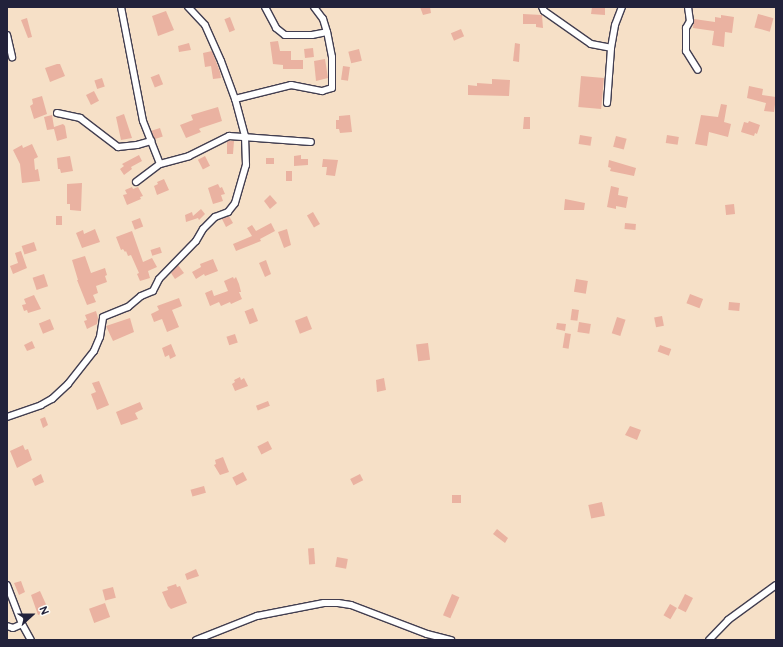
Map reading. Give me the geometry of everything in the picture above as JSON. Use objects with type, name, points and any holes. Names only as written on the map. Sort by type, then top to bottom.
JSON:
[{"type":"street","points":[[121,7],[143,121],[160,164]]},
{"type":"street","points":[[7,417],[42,405],[52,399],[68,384],[94,351],[100,337],[103,317],[128,307],[141,296],[153,291],[159,279],[196,241],[203,229],[215,217],[228,212],[235,203],[246,165],[245,136],[234,99],[205,25],[188,7]]},
{"type":"street","points":[[265,7],[276,28],[285,35],[312,35],[327,32]]},
{"type":"street","points":[[234,99],[291,85],[322,91],[332,88],[332,57],[327,32],[323,20],[314,7]]},
{"type":"street","points":[[542,7],[544,11],[591,44],[611,48]]},
{"type":"street","points":[[607,103],[611,48],[615,25],[622,7]]},
{"type":"street","points":[[688,7],[690,20],[686,28],[686,51],[698,70]]},
{"type":"street","points":[[7,35],[12,57]]},
{"type":"street","points":[[58,113],[80,118],[118,147],[136,145],[151,141]]},
{"type":"street","points":[[136,182],[160,164],[189,156],[229,136],[311,142]]},
{"type":"street","points":[[708,640],[728,620],[776,584]]},
{"type":"street","points":[[7,585],[22,624],[31,640]]},
{"type":"street","points":[[196,640],[257,616],[324,603],[351,606],[427,634],[451,640]]},
{"type":"street","points":[[7,626],[13,628],[22,624]]},
{"type":"building","points":[[420,7],[430,7],[431,13],[423,15]]},
{"type":"building","points":[[592,7],[605,7],[605,15],[591,14]]},
{"type":"building","points":[[166,11],[174,30],[158,36],[152,16]]},
{"type":"building","points":[[523,14],[542,15],[543,28],[536,27],[536,24],[523,24]]},
{"type":"building","points":[[758,14],[773,18],[770,32],[754,28]]},
{"type":"building","points":[[721,15],[734,17],[732,33],[725,32],[724,47],[712,45],[714,31],[693,28],[694,19],[715,22],[715,17],[721,18]]},
{"type":"building","points":[[230,17],[235,30],[229,32],[224,19]]},
{"type":"building","points":[[27,18],[32,37],[28,38],[21,20]]},
{"type":"building","points":[[461,29],[464,36],[454,41],[451,33]]},
{"type":"building","points":[[278,41],[280,51],[291,51],[291,60],[303,60],[303,69],[283,69],[283,65],[273,64],[270,42]]},
{"type":"building","points":[[189,43],[191,50],[179,52],[178,46]]},
{"type":"building","points":[[515,43],[520,44],[519,62],[513,61]]},
{"type":"building","points":[[313,48],[314,57],[305,58],[304,49]]},
{"type":"building","points":[[359,49],[362,61],[351,63],[348,52]]},
{"type":"building","points":[[212,51],[221,78],[213,79],[211,66],[205,67],[203,53]]},
{"type":"building","points":[[325,59],[328,78],[316,81],[314,61]]},
{"type":"building","points":[[60,64],[65,76],[50,82],[45,68]]},
{"type":"building","points":[[343,66],[350,67],[348,81],[341,80]]},
{"type":"building","points":[[159,74],[163,84],[155,88],[151,77]]},
{"type":"building","points":[[581,76],[604,78],[601,109],[578,107]]},
{"type":"building","points":[[102,78],[105,87],[97,89],[94,80]]},
{"type":"building","points":[[492,79],[510,80],[509,96],[468,95],[468,85],[477,86],[477,83],[492,84]]},
{"type":"building","points":[[749,86],[763,89],[762,95],[776,97],[774,112],[764,111],[766,103],[747,98]]},
{"type":"building","points":[[94,91],[99,101],[91,105],[86,95]]},
{"type":"building","points":[[42,96],[47,114],[34,119],[30,106],[33,104],[32,99]]},
{"type":"building","points":[[721,104],[727,105],[724,122],[731,124],[728,137],[709,132],[707,146],[695,144],[701,115],[718,117]]},
{"type":"building","points":[[218,107],[222,121],[201,128],[199,129],[201,132],[186,138],[180,125],[193,120],[191,115]]},
{"type":"building","points":[[124,114],[132,138],[121,140],[116,117]]},
{"type":"building","points":[[52,115],[54,127],[63,124],[65,126],[67,138],[57,141],[54,129],[47,130],[44,117]]},
{"type":"building","points":[[350,115],[352,132],[340,133],[339,129],[336,129],[336,120],[339,120],[339,116]]},
{"type":"building","points":[[524,117],[530,117],[530,129],[523,129]]},
{"type":"building","points":[[749,121],[760,125],[757,134],[755,133],[754,136],[741,132],[744,122],[748,123]]},
{"type":"building","points":[[160,128],[163,137],[154,139],[151,131]]},
{"type":"building","points":[[580,135],[592,137],[590,146],[579,144]]},
{"type":"building","points":[[667,135],[679,137],[678,145],[666,143]]},
{"type":"building","points":[[616,136],[627,139],[624,149],[613,147]]},
{"type":"building","points":[[234,141],[233,154],[227,154],[227,142]]},
{"type":"building","points":[[32,144],[38,157],[34,159],[35,170],[38,169],[40,181],[22,183],[20,164],[13,150],[22,145],[23,148]]},
{"type":"building","points":[[139,155],[142,161],[131,167],[132,169],[124,175],[120,169],[124,166],[122,164]]},
{"type":"building","points":[[301,155],[301,159],[308,159],[308,165],[294,166],[294,156]]},
{"type":"building","points":[[70,156],[73,171],[61,173],[60,169],[58,169],[57,158]]},
{"type":"building","points":[[205,156],[210,166],[203,169],[198,160]]},
{"type":"building","points":[[266,158],[274,158],[274,164],[266,164]]},
{"type":"building","points":[[323,159],[338,160],[335,176],[326,175],[327,167],[322,167]]},
{"type":"building","points":[[609,160],[636,168],[634,176],[610,171],[611,168],[608,167]]},
{"type":"building","points":[[286,171],[292,171],[292,181],[286,181]]},
{"type":"building","points":[[164,179],[169,190],[157,195],[154,186],[158,184],[157,182]]},
{"type":"building","points":[[82,183],[81,211],[70,210],[70,204],[67,204],[67,184]]},
{"type":"building","points":[[218,184],[220,188],[222,187],[225,194],[221,195],[223,201],[213,204],[208,188]]},
{"type":"building","points":[[611,186],[619,188],[618,195],[628,197],[626,208],[616,206],[616,209],[607,207]]},
{"type":"building","points":[[132,187],[133,189],[138,187],[143,196],[140,197],[141,199],[127,205],[123,195],[127,194],[125,190]]},
{"type":"building","points":[[270,195],[277,203],[270,209],[264,201]]},
{"type":"building","points":[[565,199],[585,203],[584,210],[564,210]]},
{"type":"building","points":[[734,204],[735,214],[726,215],[725,205]]},
{"type":"building","points":[[201,209],[205,214],[199,220],[198,218],[186,222],[185,215],[192,212],[193,216]]},
{"type":"building","points":[[313,212],[320,224],[314,228],[307,215]]},
{"type":"building","points":[[56,216],[62,216],[62,225],[56,225]]},
{"type":"building","points":[[229,216],[233,223],[226,227],[222,219]]},
{"type":"building","points":[[140,218],[143,226],[135,230],[132,221]]},
{"type":"building","points":[[271,223],[275,231],[260,239],[261,241],[236,251],[233,244],[252,236],[247,228],[252,225],[256,231]]},
{"type":"building","points":[[625,223],[636,224],[635,230],[624,229]]},
{"type":"building","points":[[95,229],[100,242],[82,248],[76,233],[83,230],[84,234]]},
{"type":"building","points":[[287,229],[291,245],[284,248],[278,232]]},
{"type":"building","points":[[132,231],[143,262],[152,258],[157,267],[148,271],[150,278],[140,281],[137,274],[139,273],[131,255],[128,256],[126,251],[125,252],[123,249],[121,250],[116,237]]},
{"type":"building","points":[[34,242],[37,251],[24,255],[22,246]]},
{"type":"building","points":[[160,247],[162,253],[152,256],[150,250]]},
{"type":"building","points":[[21,251],[27,268],[13,274],[10,266],[18,263],[15,253]]},
{"type":"building","points":[[85,256],[91,273],[105,268],[107,275],[105,276],[107,282],[96,286],[98,293],[93,295],[96,302],[87,305],[77,280],[72,260]]},
{"type":"building","points":[[213,259],[218,271],[205,276],[204,274],[196,279],[192,272],[201,267],[200,264]]},
{"type":"building","points":[[266,260],[271,274],[265,277],[259,263]]},
{"type":"building","points":[[178,265],[184,273],[175,279],[171,273]]},
{"type":"building","points":[[44,274],[48,286],[37,290],[33,278]]},
{"type":"building","points":[[233,277],[234,279],[236,277],[239,284],[241,292],[239,292],[242,299],[231,304],[230,302],[221,306],[219,302],[210,306],[205,293],[212,290],[214,296],[228,291],[224,281]]},
{"type":"building","points":[[576,279],[588,281],[586,294],[574,292]]},
{"type":"building","points":[[690,294],[703,299],[699,308],[686,303]]},
{"type":"building","points":[[34,295],[41,309],[28,313],[27,310],[24,311],[22,305],[26,304],[24,299]]},
{"type":"building","points":[[179,298],[182,306],[172,310],[179,327],[167,332],[162,319],[154,322],[151,314],[159,310],[157,306]]},
{"type":"building","points":[[729,302],[740,303],[739,311],[728,310]]},
{"type":"building","points":[[253,308],[258,321],[250,324],[245,311]]},
{"type":"building","points":[[572,309],[579,310],[577,321],[570,320]]},
{"type":"building","points":[[96,311],[98,318],[97,324],[87,329],[84,321],[87,320],[85,315]]},
{"type":"building","points":[[307,316],[312,329],[300,334],[295,321]]},
{"type":"building","points":[[662,316],[664,326],[656,327],[654,318]]},
{"type":"building","points":[[617,317],[626,320],[620,336],[612,333]]},
{"type":"building","points":[[130,318],[134,332],[113,341],[106,326]]},
{"type":"building","points":[[50,319],[54,329],[43,334],[39,323]]},
{"type":"building","points":[[579,322],[591,324],[589,334],[577,332]]},
{"type":"building","points":[[557,323],[566,324],[565,331],[556,329]]},
{"type":"building","points":[[565,333],[571,334],[569,349],[563,348]]},
{"type":"building","points":[[235,334],[238,343],[229,345],[226,337]]},
{"type":"building","points":[[32,341],[35,348],[27,351],[24,345]]},
{"type":"building","points":[[428,343],[430,360],[418,361],[416,344]]},
{"type":"building","points":[[171,344],[176,356],[170,359],[169,355],[165,357],[162,348]]},
{"type":"building","points":[[660,345],[671,349],[669,356],[658,352]]},
{"type":"building","points":[[240,377],[241,380],[244,378],[248,386],[235,391],[232,384],[235,382],[234,380]]},
{"type":"building","points":[[384,378],[386,390],[377,392],[376,380]]},
{"type":"building","points":[[99,381],[109,405],[97,410],[91,394],[96,392],[92,383]]},
{"type":"building","points":[[268,401],[270,406],[258,411],[256,406]]},
{"type":"building","points":[[140,402],[143,409],[135,413],[138,419],[121,425],[116,412]]},
{"type":"building","points":[[45,417],[48,425],[43,428],[40,419]]},
{"type":"building","points":[[630,426],[641,430],[637,440],[625,435]]},
{"type":"building","points":[[268,441],[272,449],[261,454],[257,446]]},
{"type":"building","points":[[23,445],[25,450],[28,449],[32,460],[17,468],[10,451]]},
{"type":"building","points":[[223,457],[229,472],[220,475],[214,465],[216,464],[215,460]]},
{"type":"building","points":[[243,472],[247,480],[236,485],[232,477]]},
{"type":"building","points":[[41,474],[44,482],[35,486],[32,479]]},
{"type":"building","points":[[360,474],[363,480],[353,485],[350,479]]},
{"type":"building","points":[[204,486],[206,493],[192,497],[191,490]]},
{"type":"building","points":[[452,495],[461,495],[461,503],[452,503]]},
{"type":"building","points":[[602,502],[605,516],[591,519],[588,505]]},
{"type":"building","points":[[497,529],[508,538],[505,543],[493,534]]},
{"type":"building","points":[[308,548],[314,548],[315,564],[309,564]]},
{"type":"building","points":[[337,557],[348,559],[346,569],[335,567]]},
{"type":"building","points":[[196,569],[199,576],[187,580],[185,574]]},
{"type":"building","points":[[21,581],[25,592],[19,595],[14,583]]},
{"type":"building","points":[[176,584],[177,587],[180,586],[187,603],[171,609],[168,606],[162,592],[168,590],[167,587]]},
{"type":"building","points":[[113,587],[116,598],[105,600],[102,590]]},
{"type":"building","points":[[40,591],[49,611],[38,615],[31,595]]},
{"type":"building","points":[[452,594],[459,597],[450,618],[443,615]]},
{"type":"building","points":[[685,594],[693,598],[686,612],[678,608]]},
{"type":"building","points":[[105,603],[110,617],[94,623],[89,609]]},
{"type":"building","points":[[670,604],[677,608],[670,619],[664,615]]}]
